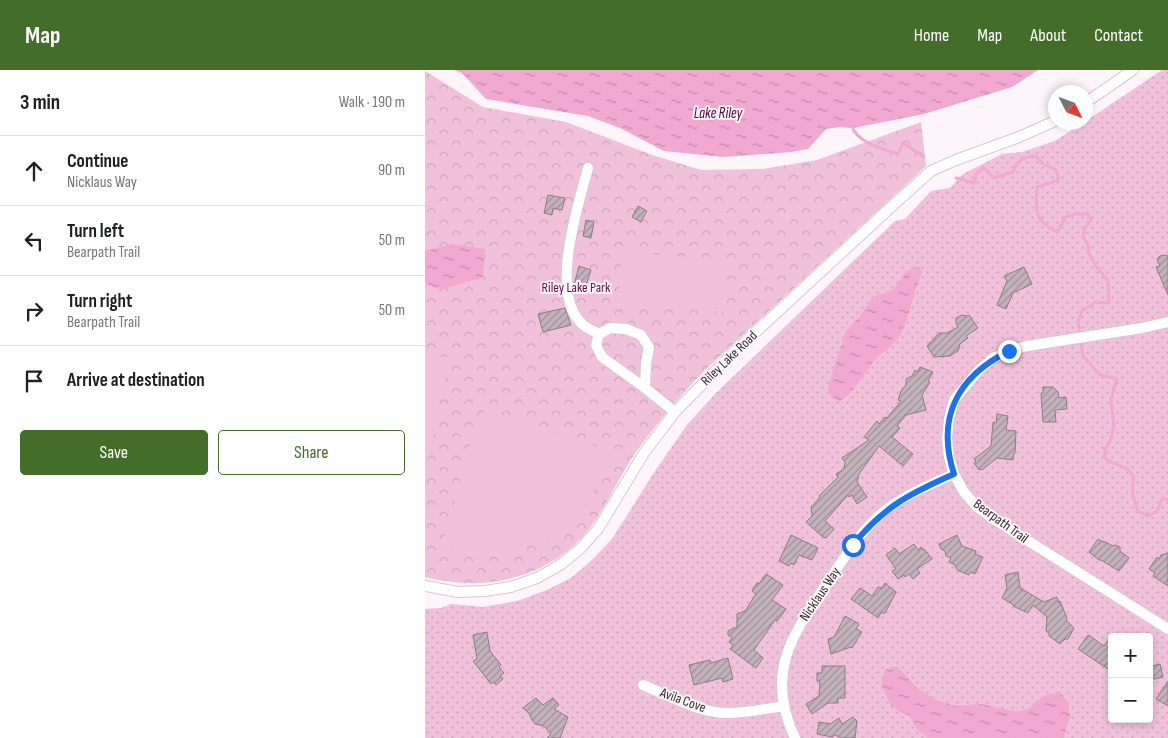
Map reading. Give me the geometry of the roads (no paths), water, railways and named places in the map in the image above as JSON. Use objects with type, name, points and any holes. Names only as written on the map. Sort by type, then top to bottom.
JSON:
[{"type":"street","points":[[1093,98],[1133,70]]},
{"type":"street","name":"Riley Lake Road","points":[[425,586],[459,592],[485,591],[528,581],[560,565],[599,529],[645,453],[675,412],[732,354],[931,171],[1048,124]]},
{"type":"street","points":[[588,168],[573,227],[566,275],[569,304],[582,324],[599,334]]},
{"type":"street","name":"Bearpath Trail","points":[[1168,322],[1065,339],[1009,351],[993,358],[979,370],[954,400],[947,438],[949,457],[954,474],[964,492],[977,507],[1168,629]]},
{"type":"street","points":[[645,388],[649,347],[641,335],[626,328],[611,328],[599,334],[596,345],[602,358],[675,412]]},
{"type":"street","name":"Nicklaus Way","points":[[795,738],[784,706],[782,678],[785,658],[801,621],[868,526],[905,497],[954,474]]},
{"type":"street","name":"Avila Cove","points":[[643,685],[704,710],[725,713],[784,706]]},
{"type":"water","name":"Lake Riley","points":[[454,70],[1038,70],[1012,87],[924,114],[853,128],[826,129],[808,149],[723,157],[664,151],[620,128],[588,116],[486,99],[462,73]]},
{"type":"water","points":[[452,244],[485,249],[483,277],[440,290],[425,283],[425,251]]},
{"type":"water","points":[[919,267],[922,271],[906,323],[899,337],[872,363],[851,392],[839,401],[832,397],[828,387],[846,331],[873,297],[893,290],[906,272]]},
{"type":"water","points":[[897,666],[917,688],[934,699],[954,706],[981,704],[1019,712],[1028,709],[1036,701],[1047,695],[1060,692],[1068,702],[1070,716],[1064,736],[1061,738],[928,738],[917,729],[909,716],[892,707],[881,684],[885,670]]},
{"type":"waterway","points":[[852,126],[859,137],[871,144],[898,154],[903,143],[924,157]]},
{"type":"waterway","points":[[956,178],[974,183],[977,173],[984,168],[994,178],[1013,172],[1021,160],[1036,156],[1043,164],[1056,170],[1059,179],[1037,187],[1037,208],[1040,219],[1049,228],[1057,232],[1066,217],[1075,214],[1087,214],[1091,220],[1085,228],[1083,236],[1088,245],[1089,254],[1108,281],[1109,303],[1096,302],[1082,311],[1078,322],[1083,356],[1100,375],[1117,379],[1111,399],[1114,426],[1110,442],[1105,449],[1105,458],[1124,467],[1134,477],[1133,494],[1138,511],[1148,516],[1157,511],[1162,499],[1168,499]]},
{"type":"park label","name":"Riley Lake Park","points":[[576,287]]}]
